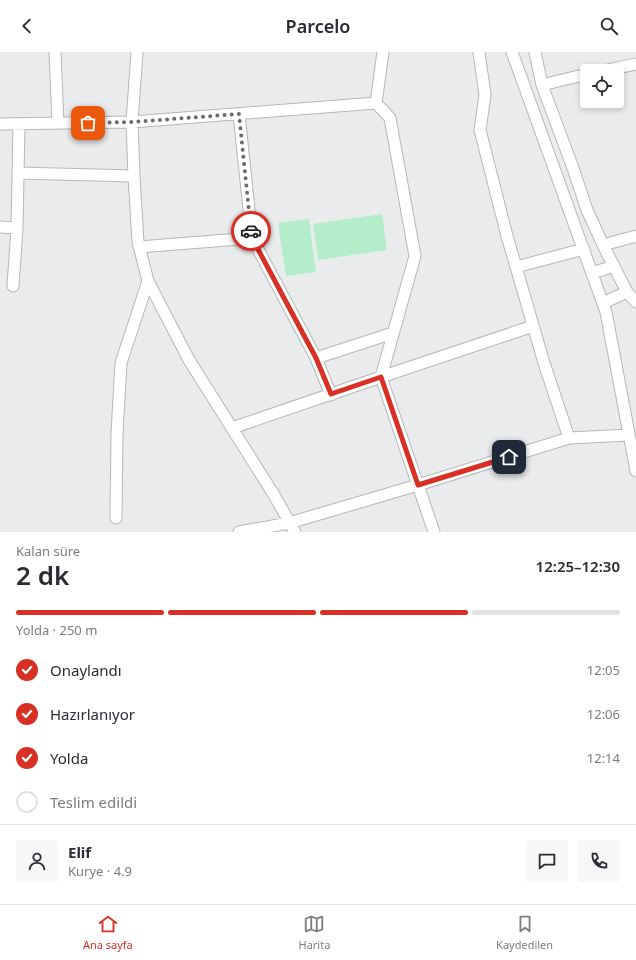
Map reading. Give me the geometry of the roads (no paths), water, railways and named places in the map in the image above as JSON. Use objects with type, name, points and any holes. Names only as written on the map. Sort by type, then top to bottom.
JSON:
[{"type":"street","points":[[55,52],[58,123]]},
{"type":"street","points":[[137,52],[132,122],[134,176],[138,242],[148,281],[189,360],[274,495],[292,527]]},
{"type":"street","points":[[376,103],[383,52]]},
{"type":"street","points":[[479,52],[485,95],[480,130],[533,326],[569,438]]},
{"type":"street","points":[[512,52],[606,312],[636,470]]},
{"type":"street","points":[[535,52],[542,84],[587,210],[627,292],[636,302]]},
{"type":"street","points":[[624,67],[636,64]]},
{"type":"street","points":[[542,84],[580,76]]},
{"type":"street","points":[[0,124],[132,122],[376,103]]},
{"type":"street","points":[[376,103],[390,118],[415,256],[381,377],[434,532]]},
{"type":"street","points":[[239,114],[252,238],[316,358],[331,394]]},
{"type":"street","points":[[13,286],[17,228],[19,124]]},
{"type":"street","points":[[18,173],[134,176]]},
{"type":"street","points":[[0,227],[17,228]]},
{"type":"street","points":[[603,245],[636,236]]},
{"type":"street","points":[[139,247],[252,238]]},
{"type":"street","points":[[516,267],[584,249]]},
{"type":"street","points":[[592,273],[614,266]]},
{"type":"street","points":[[116,518],[117,433],[121,363],[148,281]]},
{"type":"street","points":[[603,303],[627,292]]},
{"type":"street","points":[[232,428],[533,326]]},
{"type":"street","points":[[316,358],[393,333]]},
{"type":"street","points":[[239,532],[292,527],[418,485],[569,438],[629,435]]}]
